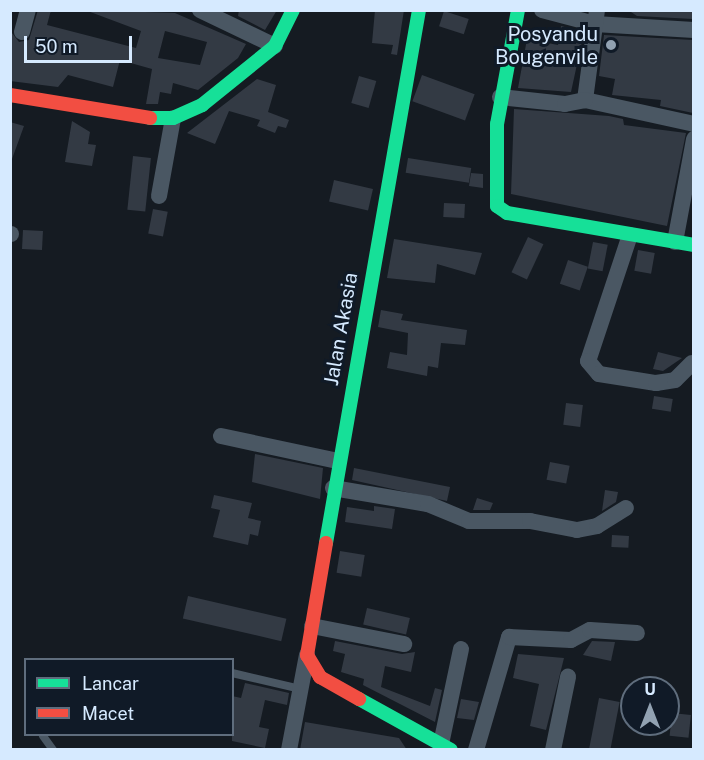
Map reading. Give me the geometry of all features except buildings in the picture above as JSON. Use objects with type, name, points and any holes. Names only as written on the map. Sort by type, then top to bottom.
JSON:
[{"type":"street","points":[[22,32],[28,10]]},
{"type":"street","points":[[200,10],[275,46]]},
{"type":"street","points":[[10,95],[133,118],[173,118],[202,105],[275,46],[293,10]]},
{"type":"street","name":"Jalan Akasia","points":[[308,654],[333,488],[418,10]]},
{"type":"street","points":[[542,10],[693,30]]},
{"type":"street","points":[[517,11],[500,97],[494,193],[502,210],[693,245]]},
{"type":"street","points":[[585,100],[596,17]]},
{"type":"street","points":[[500,97],[565,104],[585,100],[693,124]]},
{"type":"street","points":[[159,196],[173,118]]},
{"type":"street","points":[[675,242],[693,139]]},
{"type":"street","points":[[630,235],[588,361],[599,374],[656,383],[675,380],[692,363]]},
{"type":"street","points":[[221,436],[338,461]]},
{"type":"street","points":[[333,488],[428,504],[469,521],[530,521],[577,530],[597,526],[626,508]]},
{"type":"street","points":[[312,626],[404,644]]},
{"type":"street","points":[[476,750],[509,637],[571,640],[590,630],[637,633]]},
{"type":"street","points":[[308,654],[320,677],[446,747],[461,648]]},
{"type":"street","points":[[289,750],[308,654]]},
{"type":"street","points":[[554,750],[568,677]]},
{"type":"lane","points":[[234,673],[301,689]]},
{"type":"lane","points":[[43,736],[53,750]]},
{"type":"traffic: fast","points":[[150,118],[173,118],[202,105],[275,46],[293,10]]},
{"type":"traffic: fast","points":[[326,543],[419,10]]},
{"type":"traffic: fast","points":[[518,10],[497,124],[497,206],[507,213],[694,245]]},
{"type":"traffic: fast","points":[[359,699],[451,750]]},
{"type":"traffic: jam","points":[[10,95],[150,118]]},
{"type":"traffic: jam","points":[[326,543],[307,655],[320,677],[359,699]]},
{"type":"place","name":"Posyandu Bougenvile","points":[[611,45]]}]
